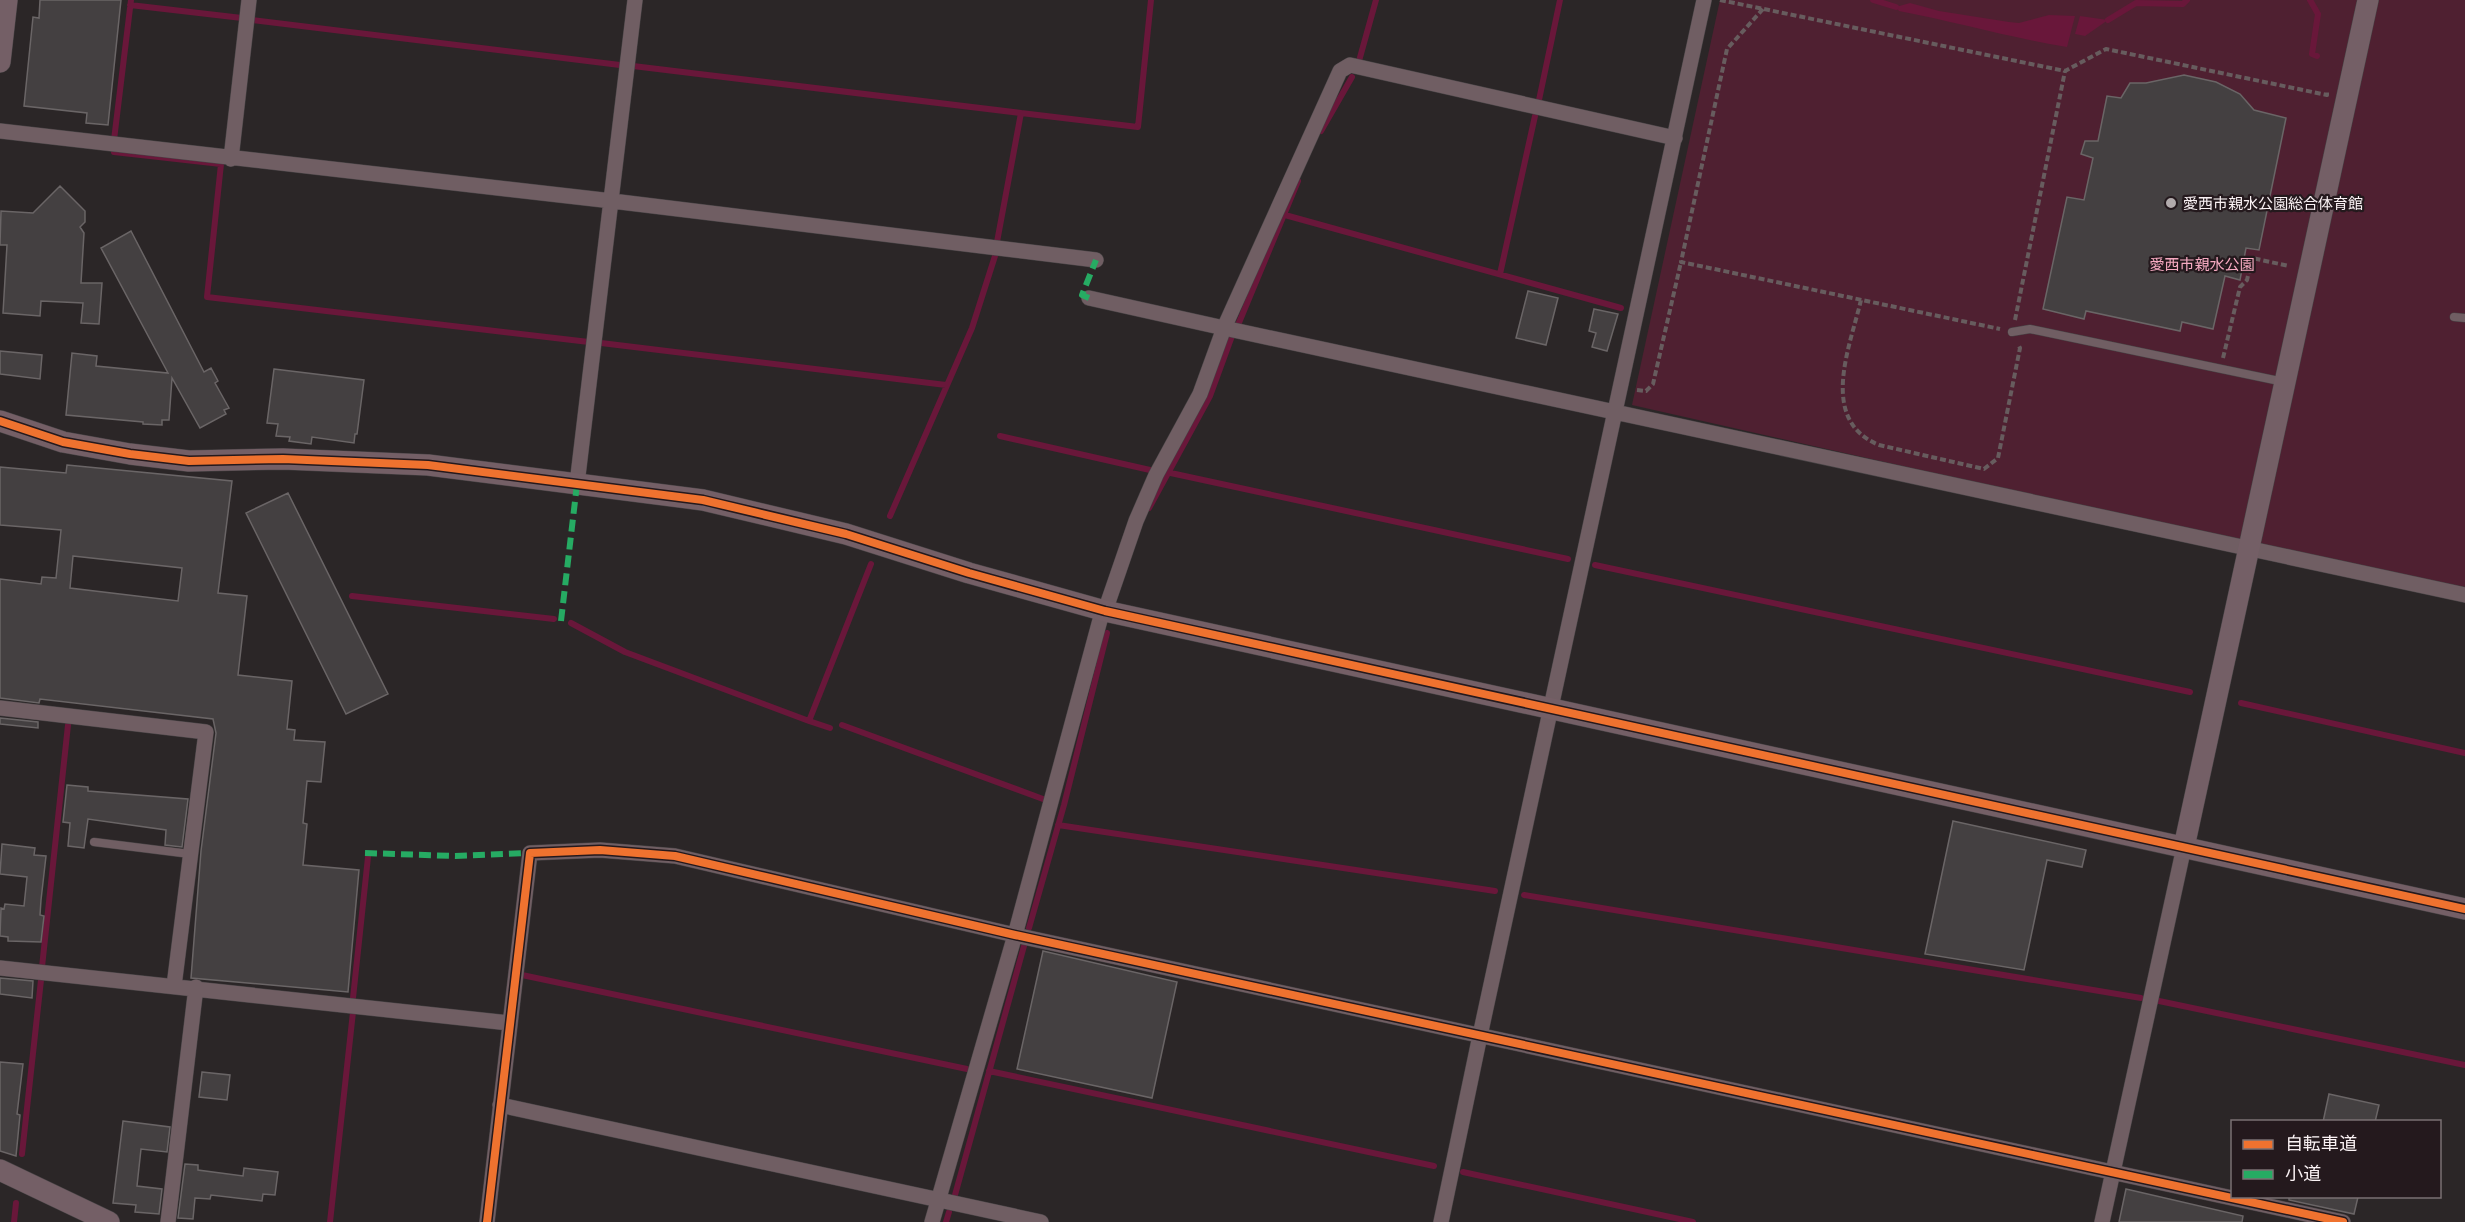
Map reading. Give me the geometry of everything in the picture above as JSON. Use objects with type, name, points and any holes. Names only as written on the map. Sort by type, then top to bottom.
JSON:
[{"type":"street","points":[[0,62],[7,0]]},
{"type":"street","points":[[231,159],[249,0]]},
{"type":"street","points":[[577,484],[635,0]]},
{"type":"street","points":[[1441,1222],[1549,710],[1704,0]]},
{"type":"street","points":[[2102,1222],[2368,0]]},
{"type":"street","points":[[932,1222],[1015,935],[1100,620],[1136,521],[1156,475],[1200,394],[1224,328],[1340,71],[1350,65],[1675,138]]},
{"type":"street","points":[[0,131],[612,201],[1096,260]]},
{"type":"street","points":[[1089,298],[2465,595]]},
{"type":"street","points":[[0,421],[63,442],[130,454],[189,461],[283,459],[428,465],[703,500],[846,534],[969,573],[1105,611],[2465,909]]},
{"type":"street","points":[[0,708],[206,732],[174,986]]},
{"type":"street","points":[[487,1222],[530,853],[600,850],[675,856],[1015,935],[2231,1198]]},
{"type":"street","points":[[0,968],[196,987],[509,1023]]},
{"type":"street","points":[[168,1222],[196,987]]},
{"type":"street","points":[[500,1105],[1041,1222]]},
{"type":"street","points":[[0,1170],[109,1222]]},
{"type":"street","points":[[2232,1198],[2343,1222]]},
{"type":"lane","points":[[2454,317],[2465,318]]},
{"type":"lane","points":[[2012,332],[2031,329],[2285,382]]},
{"type":"lane","points":[[94,842],[190,854]]},
{"type":"path","points":[[1720,0],[2065,71],[2106,49],[2327,95],[2329,85]]},
{"type":"path","points":[[1621,388],[1646,391],[1653,384],[1727,49],[1763,9]]},
{"type":"path","points":[[1861,300],[1841,383],[1843,405],[1856,430],[1864,439],[1879,445],[1984,469],[1998,458],[2020,348],[2012,332],[2065,71]]},
{"type":"path","points":[[2220,368],[2240,287],[2247,280],[2252,258],[2289,266]]},
{"type":"path","points":[[1681,262],[2012,332]]},
{"type":"green space","name":"愛西市親水公園","points":[[1720,0],[2465,0],[2465,587],[2221,538],[1632,405]]},
{"type":"shaded area","points":[[1910,3],[1939,11],[2019,23],[2049,15],[2075,16],[2067,47],[1899,11],[1896,7]]},
{"type":"shaded area","points":[[2080,16],[2108,20],[2085,36],[2075,34]]},
{"type":"building","points":[[40,0],[121,0],[108,125],[86,123],[87,113],[24,106],[33,17],[39,18]]},
{"type":"building","points":[[2184,75],[2216,82],[2240,94],[2254,110],[2286,118],[2259,250],[2246,248],[2240,280],[2225,276],[2213,329],[2182,322],[2180,331],[2086,311],[2084,319],[2043,309],[2067,197],[2084,200],[2093,158],[2081,154],[2085,141],[2098,141],[2107,96],[2121,98],[2130,83],[2146,83]]},
{"type":"building","points":[[60,186],[85,211],[85,222],[80,227],[84,233],[81,283],[102,283],[99,324],[81,323],[83,303],[41,301],[40,316],[3,313],[7,245],[0,245],[1,211],[33,213]]},
{"type":"building","points":[[131,231],[204,372],[211,368],[218,381],[215,383],[229,408],[224,410],[226,414],[200,428],[172,378],[169,420],[162,420],[162,425],[66,415],[72,353],[97,356],[96,366],[168,373],[101,248]]},
{"type":"building","points":[[1528,291],[1558,298],[1546,345],[1516,338]]},
{"type":"building","points":[[1594,309],[1618,314],[1607,351],[1592,347],[1596,333],[1589,331]]},
{"type":"building","points":[[0,351],[42,355],[40,379],[0,374]]},
{"type":"building","points":[[274,369],[364,380],[354,443],[312,437],[311,444],[289,441],[290,437],[276,436],[278,424],[267,423]]},
{"type":"building","points":[[67,465],[232,481],[218,593],[247,596],[238,675],[292,681],[287,729],[295,730],[294,740],[325,742],[321,782],[307,781],[303,823],[307,824],[303,865],[359,870],[348,992],[191,978],[201,851],[216,733],[213,719],[40,699],[39,703],[0,698],[0,579],[41,584],[42,577],[56,578],[61,530],[0,525],[0,467],[66,473]],"holes":[[[73,556],[182,568],[178,601],[70,588]]]},
{"type":"building","points":[[288,493],[388,694],[346,714],[246,513]]},
{"type":"building","points":[[0,718],[38,722],[38,728],[0,724]]},
{"type":"building","points":[[67,785],[88,787],[88,791],[188,799],[182,847],[165,845],[166,830],[88,819],[84,848],[68,846],[70,823],[63,822]]},
{"type":"building","points":[[1953,821],[2086,850],[2082,867],[2047,860],[2024,970],[1925,954]]},
{"type":"building","points":[[2,844],[35,848],[34,855],[46,856],[40,915],[44,916],[41,942],[8,941],[8,937],[0,936],[1,908],[4,909],[5,904],[24,906],[27,877],[0,874]]},
{"type":"building","points":[[1043,951],[1177,982],[1152,1098],[1017,1069]]},
{"type":"building","points":[[0,978],[33,981],[32,998],[0,994]]},
{"type":"building","points":[[0,1062],[23,1064],[17,1114],[20,1115],[16,1156],[0,1151]]},
{"type":"building","points":[[202,1072],[230,1075],[227,1100],[199,1097]]},
{"type":"building","points":[[2329,1094],[2379,1105],[2375,1120],[2323,1120]]},
{"type":"building","points":[[123,1121],[170,1127],[167,1152],[141,1149],[137,1186],[162,1189],[159,1214],[135,1212],[136,1205],[113,1203]]},
{"type":"building","points":[[185,1164],[198,1165],[198,1170],[243,1176],[244,1168],[278,1172],[275,1195],[263,1194],[262,1201],[211,1195],[210,1199],[195,1198],[193,1219],[178,1218]]},
{"type":"building","points":[[2126,1189],[2243,1216],[2242,1222],[2119,1222]]},
{"type":"building","points":[[2289,1198],[2358,1198],[2354,1214],[2289,1200]]},
{"type":"waterway","points":[[114,140],[131,0]]},
{"type":"waterway","points":[[997,242],[1021,113],[1138,127],[1151,0]]},
{"type":"waterway","points":[[1359,61],[1376,0]]},
{"type":"waterway","points":[[1539,100],[1560,0]]},
{"type":"waterway","points":[[1873,0],[1896,7]]},
{"type":"waterway","points":[[2108,20],[2136,3],[2183,4],[2187,0]]},
{"type":"waterway","points":[[2310,0],[2318,14],[2312,54],[2317,56]]},
{"type":"waterway","points":[[130,5],[242,18]]},
{"type":"waterway","points":[[252,20],[620,65]]},
{"type":"waterway","points":[[633,66],[1021,113]]},
{"type":"waterway","points":[[1321,131],[1352,77]]},
{"type":"waterway","points":[[1500,274],[1535,116]]},
{"type":"waterway","points":[[114,152],[221,164],[207,297],[589,342]]},
{"type":"waterway","points":[[1238,325],[1298,181]]},
{"type":"waterway","points":[[1285,215],[1621,308]]},
{"type":"waterway","points":[[890,516],[972,328],[995,256]]},
{"type":"waterway","points":[[1149,508],[1210,396],[1232,336]]},
{"type":"waterway","points":[[601,343],[946,385]]},
{"type":"waterway","points":[[1000,436],[1150,470]]},
{"type":"waterway","points":[[1166,472],[1568,559]]},
{"type":"waterway","points":[[830,728],[809,721],[871,564]]},
{"type":"waterway","points":[[1595,565],[2190,692]]},
{"type":"waterway","points":[[352,596],[554,619]]},
{"type":"waterway","points":[[571,623],[625,652],[809,721]]},
{"type":"waterway","points":[[1029,928],[1064,805],[1107,633]]},
{"type":"waterway","points":[[2241,703],[2465,753]]},
{"type":"waterway","points":[[42,967],[68,725]]},
{"type":"waterway","points":[[842,725],[1043,799]]},
{"type":"waterway","points":[[1058,825],[1495,891]]},
{"type":"waterway","points":[[353,998],[368,857]]},
{"type":"waterway","points":[[1524,895],[2141,998]]},
{"type":"waterway","points":[[955,1195],[1024,946]]},
{"type":"waterway","points":[[522,975],[967,1069]]},
{"type":"waterway","points":[[22,1154],[41,980]]},
{"type":"waterway","points":[[2159,1001],[2465,1065]]},
{"type":"waterway","points":[[330,1222],[353,1012]]},
{"type":"waterway","points":[[989,1071],[1434,1166]]},
{"type":"waterway","points":[[1463,1172],[1693,1222]]},
{"type":"waterway","points":[[14,1222],[16,1203]]},
{"type":"waterway","points":[[946,1222],[949,1212]]},
{"type":"marked path","points":[[1089,298],[1082,295],[1096,260]]},
{"type":"marked path","points":[[561,621],[577,484]]},
{"type":"marked path","points":[[365,853],[455,856],[530,853]]},
{"type":"cycle path","points":[[0,421],[63,442],[130,454],[189,461],[283,459],[428,465],[703,500],[846,534],[969,573],[1105,611],[2465,909]]},
{"type":"cycle path","points":[[487,1222],[530,853],[600,850],[675,856],[1015,935],[2231,1198]]},
{"type":"cycle path","points":[[2232,1198],[2343,1222]]},
{"type":"place","name":"愛西市親水公園総合体育館","points":[[2171,203]]}]
